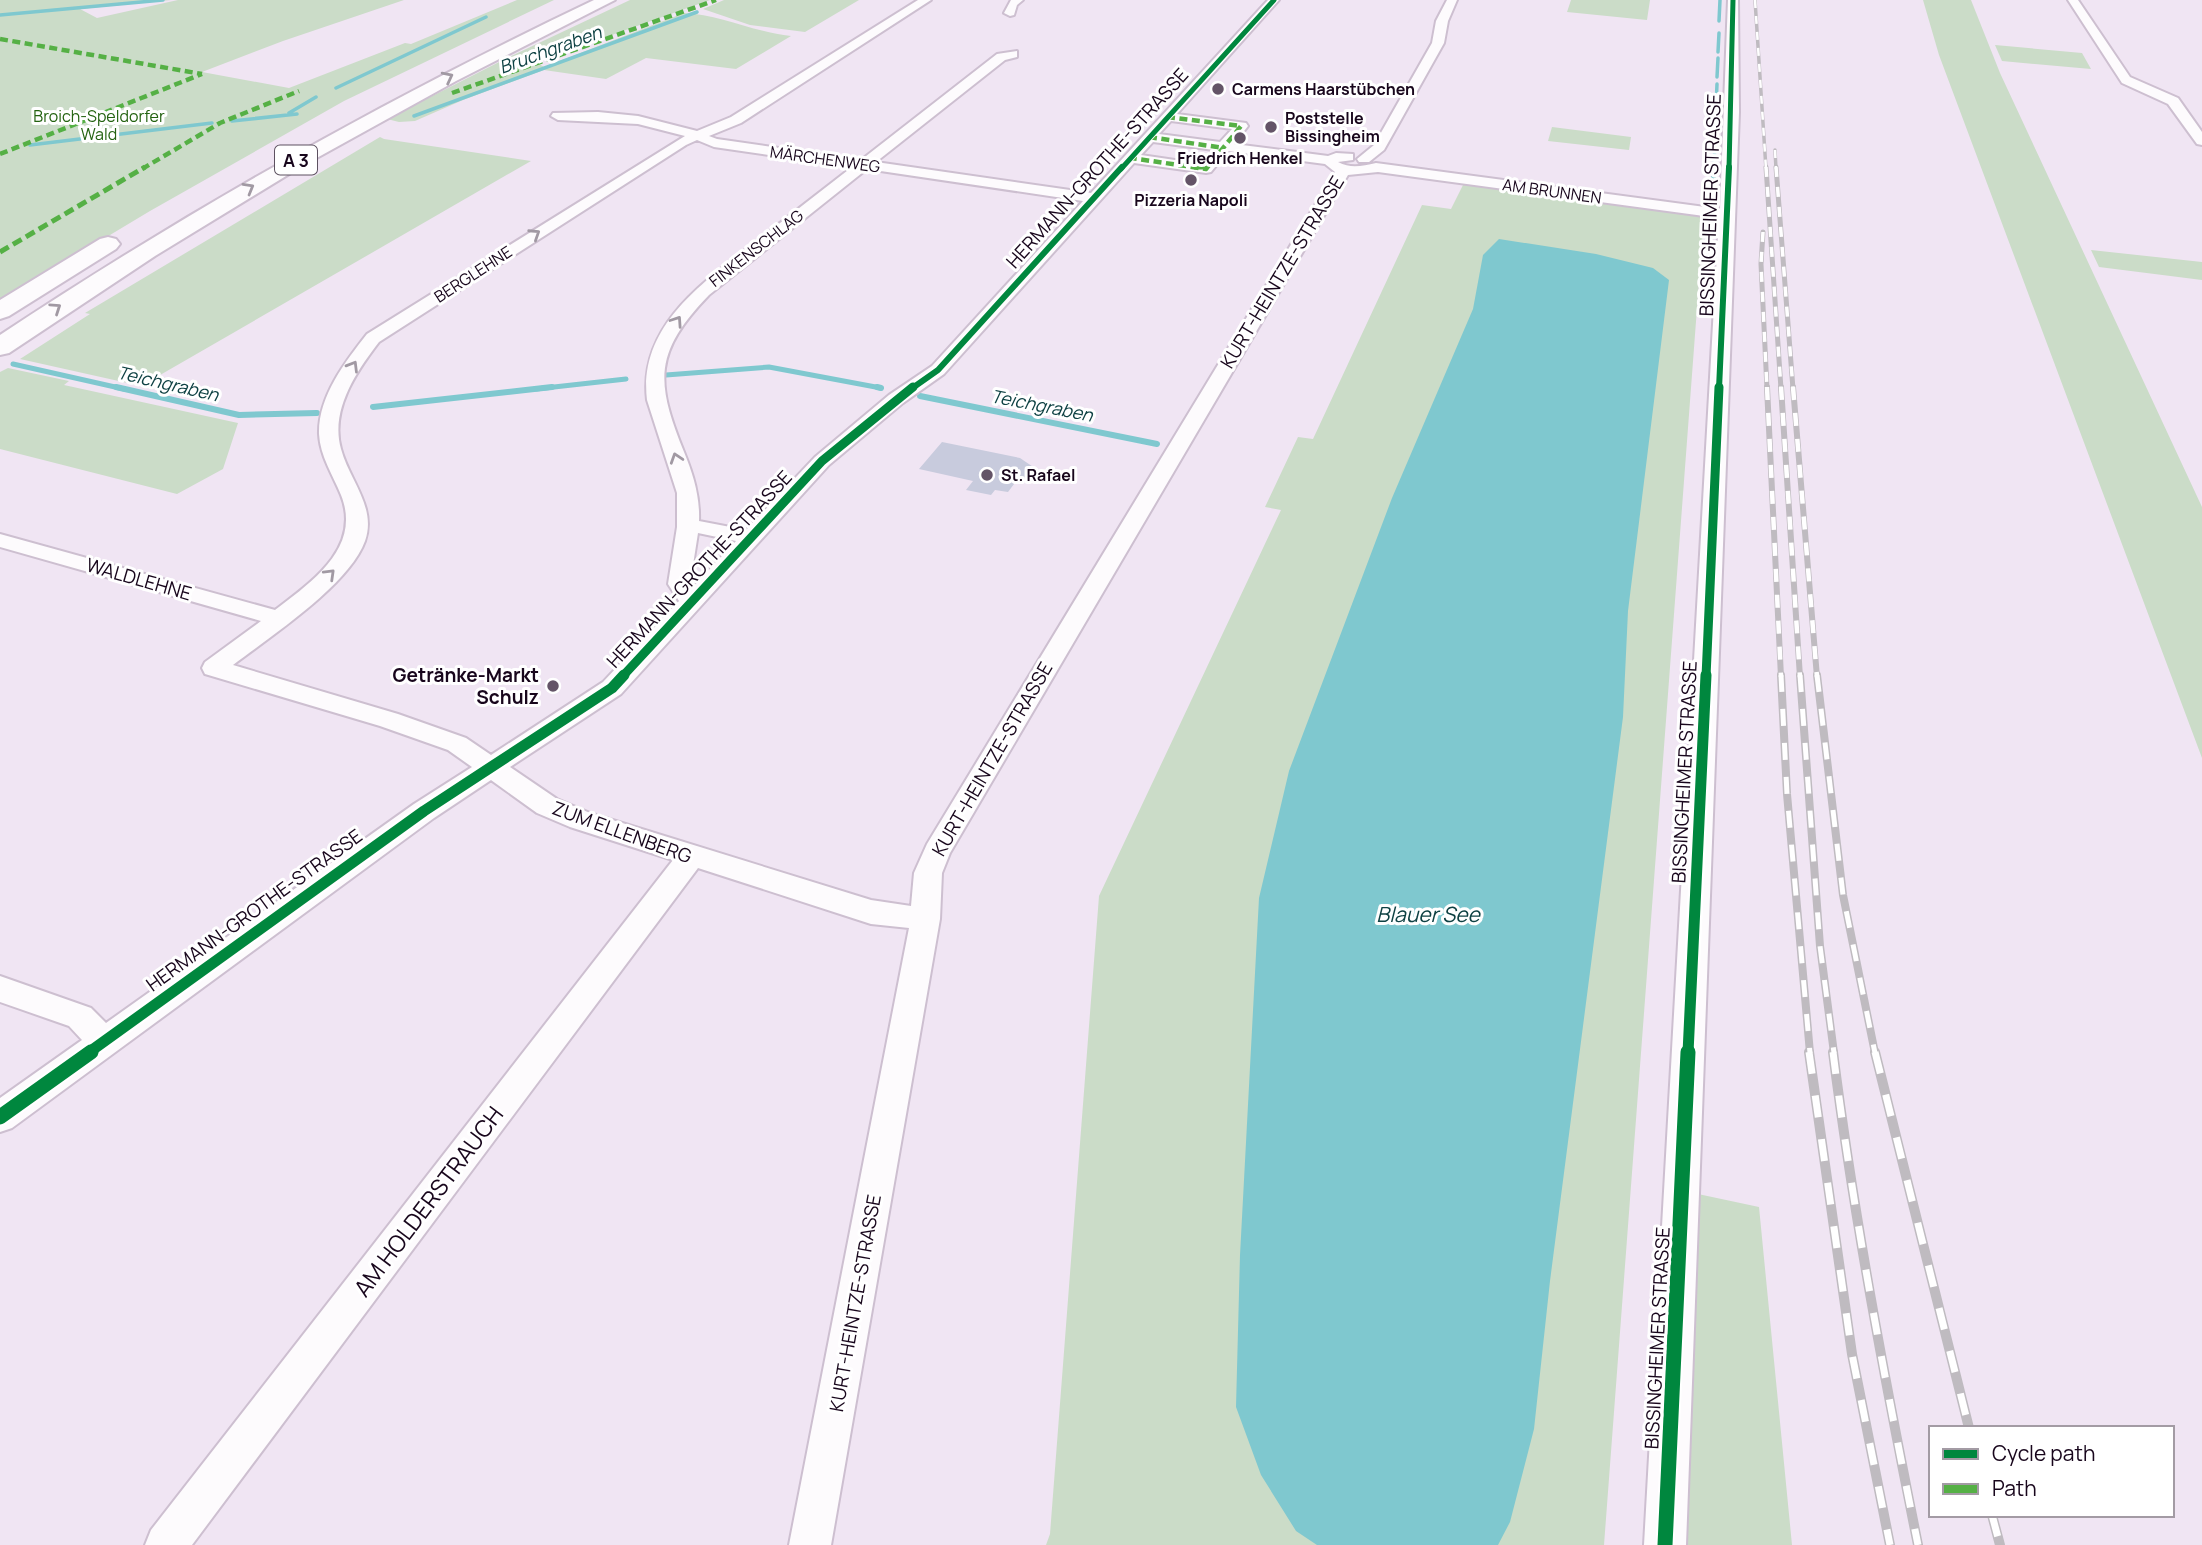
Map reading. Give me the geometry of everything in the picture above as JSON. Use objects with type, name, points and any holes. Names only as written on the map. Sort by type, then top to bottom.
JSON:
[{"type":"highway","points":[[350,108],[481,42],[575,0]]},
{"type":"highway","name":"A 3","points":[[0,347],[86,287],[307,154],[408,97],[607,0]]},
{"type":"highway","points":[[0,311],[125,234]]},
{"type":"street","name":"BERGLEHNE","points":[[214,668],[278,618],[341,563],[354,541],[358,509],[330,446],[332,410],[352,365],[373,338],[681,142],[736,120],[926,0]]},
{"type":"street","points":[[1010,13],[1012,4],[1018,0]]},
{"type":"street","name":"HERMANN-GROTHE-STRASSE","points":[[0,1117],[103,1040],[424,811],[612,688],[822,461],[896,399],[938,370],[1274,0]]},
{"type":"street","name":"KURT-HEINTZE-STRASSE","points":[[810,1545],[925,919],[928,873],[937,851],[1171,455],[1354,164],[1379,147],[1438,43],[1442,21],[1452,0]]},
{"type":"street","name":"BISSINGHEIMER STRASSE","points":[[1665,1545],[1727,215],[1733,0]]},
{"type":"street","points":[[2073,0],[2126,80],[2173,101],[2202,141]]},
{"type":"street","name":"FINKENSCHLAG","points":[[691,601],[679,584],[687,525],[687,494],[656,400],[654,377],[658,357],[675,319],[703,291],[862,164],[1002,57],[1013,54]]},
{"type":"street","name":"MÄRCHENWEG","points":[[558,116],[592,115],[688,129],[714,142],[1094,198]]},
{"type":"street","points":[[1131,158],[1206,169],[1241,127],[1167,117]]},
{"type":"street","name":"AM BRUNNEN","points":[[1149,137],[1727,215]]},
{"type":"street","points":[[687,525],[751,537]]},
{"type":"street","name":"WALDLEHNE","points":[[0,540],[278,618]]},
{"type":"street","name":"ZUM ELLENBERG","points":[[214,668],[389,720],[457,744],[547,806],[580,820],[871,912],[925,919]]},
{"type":"street","name":"AM HOLDERSTRAUCH","points":[[166,1545],[691,857]]},
{"type":"street","points":[[0,989],[80,1017],[103,1040]]},
{"type":"green space","name":"Broich-Speldorfer Wald","points":[[0,0],[171,0],[80,9],[97,18],[178,0],[404,0],[202,72],[289,88],[405,43],[411,44],[517,0],[554,0],[344,101],[150,211],[0,301]]},
{"type":"green space","points":[[630,0],[710,0],[536,62],[544,67],[684,13],[710,16],[791,36],[736,69],[646,58],[606,79],[544,70],[415,121],[399,122],[387,119],[507,58]]},
{"type":"green space","points":[[724,0],[859,0],[805,32],[750,25],[703,9]]},
{"type":"green space","points":[[1571,0],[1650,0],[1647,20],[1567,12]]},
{"type":"green space","points":[[1923,0],[1971,0],[2000,73],[2202,507],[2202,758],[1939,55]]},
{"type":"green space","points":[[1995,45],[2082,53],[2091,69],[2002,61]]},
{"type":"green space","points":[[1552,127],[1631,137],[1629,150],[1548,141]]},
{"type":"green space","points":[[380,137],[531,161],[141,386],[20,359],[90,314],[85,313]]},
{"type":"green space","points":[[1464,183],[1704,215],[1604,1545],[1046,1545],[1050,1534],[1099,896],[1281,510],[1265,507],[1298,437],[1313,439],[1422,205],[1451,209]]},
{"type":"green space","points":[[2091,250],[2202,262],[2202,280],[2099,267]]},
{"type":"green space","points":[[8,368],[69,381],[64,385],[238,423],[223,469],[177,494],[0,449],[0,372]]},
{"type":"green space","points":[[1698,1194],[1759,1207],[1792,1545],[1685,1545]]},
{"type":"water","name":"Blauer See","points":[[1499,239],[1596,254],[1653,268],[1669,280],[1628,611],[1623,717],[1550,1281],[1534,1429],[1510,1522],[1498,1545],[1317,1545],[1296,1531],[1261,1475],[1236,1407],[1240,1255],[1259,898],[1289,771],[1392,498],[1473,309],[1483,255]]},
{"type":"building","name":"St. Rafael","points":[[942,442],[1020,458],[1048,477],[1017,480],[1008,492],[995,490],[991,495],[966,490],[973,481],[919,469]]},
{"type":"waterway","points":[[0,15],[163,0]]},
{"type":"waterway","points":[[1719,21],[1720,0]]},
{"type":"waterway","name":"Bruchgraben","points":[[414,116],[697,12]]},
{"type":"waterway","points":[[336,88],[486,17]]},
{"type":"waterway","points":[[1718,52],[1719,33]]},
{"type":"waterway","points":[[1717,77],[1718,58]]},
{"type":"waterway","points":[[1716,107],[1717,84]]},
{"type":"waterway","points":[[289,113],[316,97]]},
{"type":"waterway","points":[[1715,135],[1716,113]]},
{"type":"waterway","points":[[232,121],[297,114]]},
{"type":"waterway","points":[[30,145],[212,123]]},
{"type":"waterway","points":[[1714,169],[1715,142]]},
{"type":"waterway","points":[[1713,201],[1714,167]]},
{"type":"waterway","name":"Teichgraben","points":[[13,364],[124,389]]},
{"type":"waterway","name":"Teichgraben","points":[[666,375],[769,367],[881,388],[877,387]]},
{"type":"waterway","name":"Teichgraben","points":[[536,389],[626,379]]},
{"type":"waterway","name":"Teichgraben","points":[[116,387],[239,415],[317,413]]},
{"type":"waterway","name":"Teichgraben","points":[[373,407],[552,387]]},
{"type":"waterway","name":"Teichgraben","points":[[920,396],[1157,444]]},
{"type":"railway","points":[[1755,0],[1766,169]]},
{"type":"railway","points":[[1775,150],[1776,169]]},
{"type":"railway","points":[[1766,167],[1781,389]]},
{"type":"railway","points":[[1776,167],[1793,389]]},
{"type":"railway","points":[[1763,232],[1761,264],[1767,389]]},
{"type":"railway","points":[[1767,387],[1781,677]]},
{"type":"railway","points":[[1781,387],[1800,677]]},
{"type":"railway","points":[[1793,387],[1817,677]]},
{"type":"railway","points":[[1781,675],[1787,794],[1810,1053]]},
{"type":"railway","points":[[1800,675],[1820,946],[1834,1053]]},
{"type":"railway","points":[[1817,675],[1843,895],[1875,1053]]},
{"type":"railway","points":[[1809,1052],[1852,1354],[1890,1545]]},
{"type":"railway","points":[[1833,1052],[1871,1299],[1918,1545]]},
{"type":"railway","points":[[1875,1052],[1968,1426]]},
{"type":"railway","points":[[1993,1517],[2000,1545]]},
{"type":"marked path","points":[[452,93],[716,0]]},
{"type":"marked path","points":[[0,39],[202,74]]},
{"type":"marked path","points":[[0,154],[202,74]]},
{"type":"marked path","points":[[0,252],[220,123],[299,91]]},
{"type":"marked path","points":[[1167,117],[1241,126],[1206,169],[1131,158],[1167,117]]},
{"type":"marked path","points":[[1149,137],[1224,148]]},
{"type":"cycle path","points":[[0,1117],[424,811],[612,688],[822,461],[896,399],[938,370],[1274,0]]},
{"type":"cycle path","points":[[1665,1545],[1732,112],[1733,0]]},
{"type":"place","name":"Carmens Haarstübchen","points":[[1218,89]]},
{"type":"place","name":"Poststelle Bissingheim","points":[[1271,127]]},
{"type":"place","name":"Friedrich Henkel","points":[[1240,138]]},
{"type":"place","name":"Pizzeria Napoli","points":[[1191,180]]},
{"type":"place","name":"St. Rafael","points":[[987,475]]},
{"type":"place","name":"Getränke-Markt Schulz","points":[[553,686]]}]
